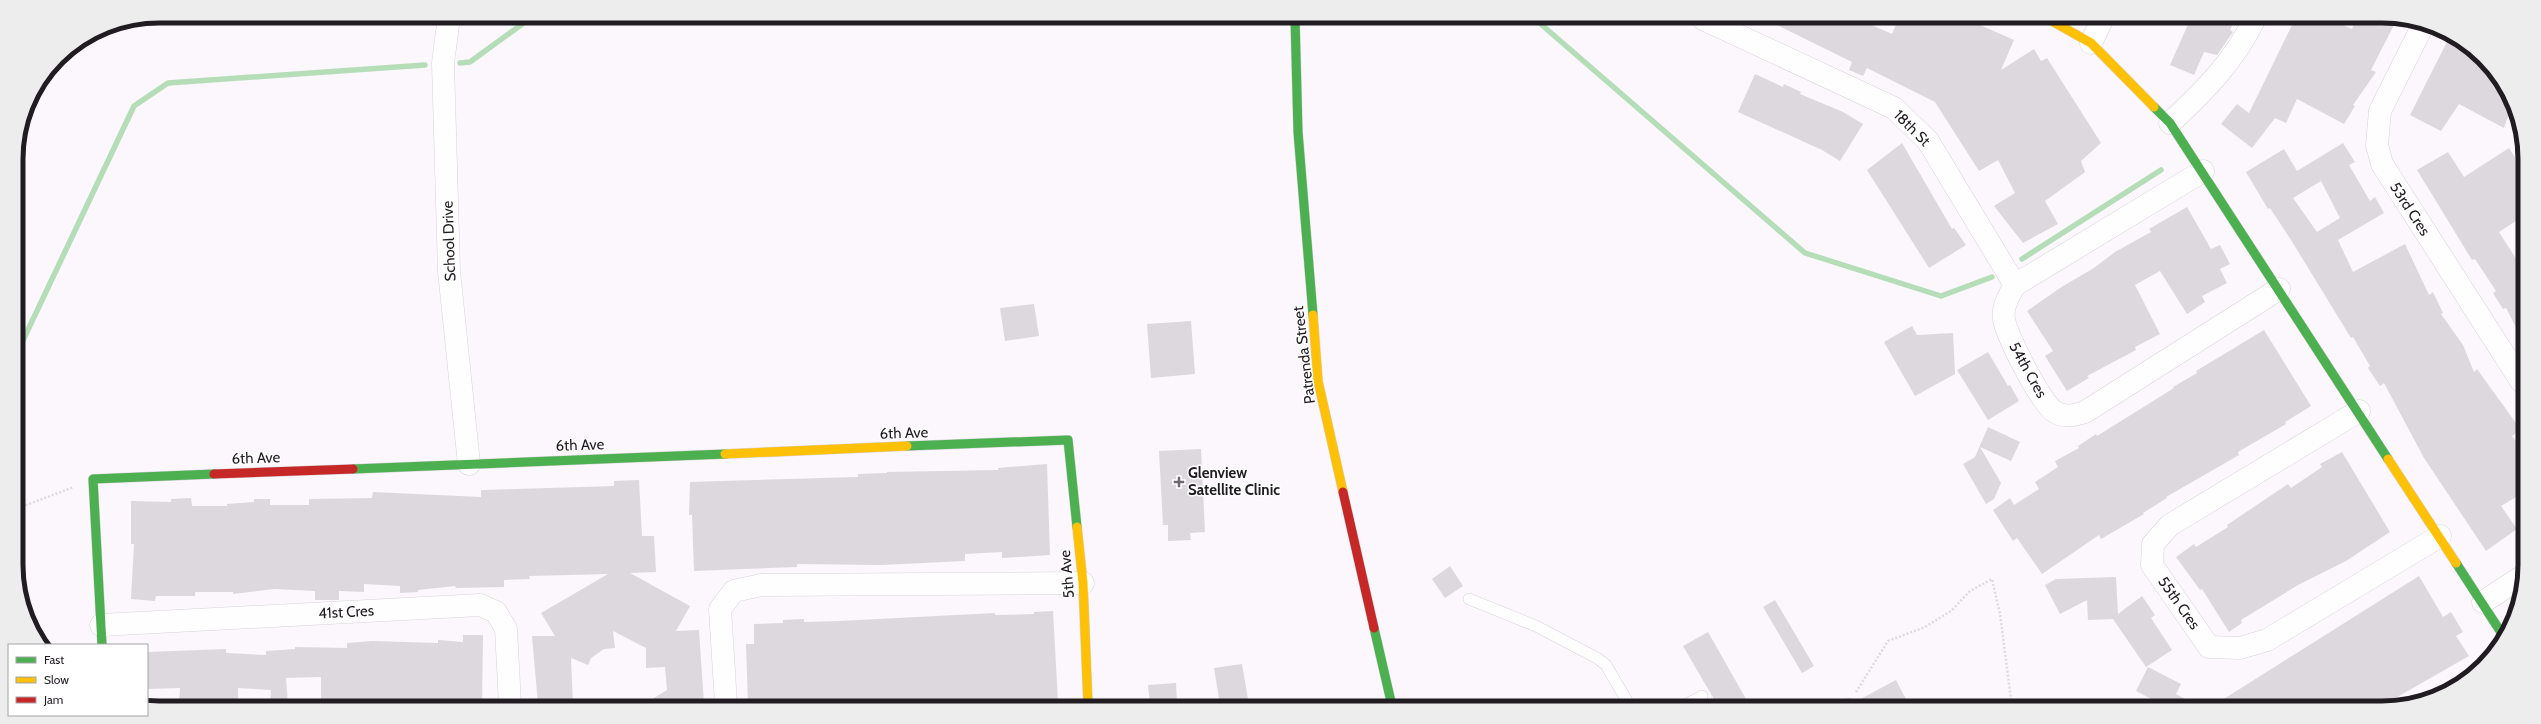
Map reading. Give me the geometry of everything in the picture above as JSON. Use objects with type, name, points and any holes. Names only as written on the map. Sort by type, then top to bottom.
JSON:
[{"type":"street","name":"School Drive","points":[[447,23],[444,63],[449,271],[469,464]]},
{"type":"street","name":"Patrenda Street","points":[[1295,23],[1298,132],[1318,381],[1391,701]]},
{"type":"street","name":"18th St","points":[[1712,23],[1894,108],[1928,141],[2016,285]]},
{"type":"street","points":[[2055,23],[2091,43],[2170,123],[2203,171],[2501,631]]},
{"type":"street","points":[[2091,43],[2101,23]]},
{"type":"street","points":[[2170,123],[2210,85],[2240,48],[2252,23]]},
{"type":"street","name":"53rd Cres","points":[[2421,29],[2380,111],[2377,145],[2382,164],[2518,376]]},
{"type":"street","name":"54th Cres","points":[[2203,171],[2016,285],[2006,301],[2004,319],[2010,336],[2044,400],[2055,412],[2069,416],[2099,405],[2279,288]]},
{"type":"street","name":"55th Cres","points":[[2359,411],[2170,525],[2153,544],[2152,565],[2209,646],[2240,648],[2267,640],[2440,536]]},
{"type":"street","name":"6th Ave","points":[[93,479],[1068,440]]},
{"type":"street","name":"5th Ave","points":[[1068,440],[1083,583],[1088,701]]},
{"type":"street","points":[[93,479],[101,635]]},
{"type":"street","points":[[2483,602],[2517,580]]},
{"type":"street","points":[[726,701],[720,610],[734,591],[761,585],[1083,583]]},
{"type":"street","name":"41st Cres","points":[[101,635],[480,605],[496,612],[506,629],[510,701]]},
{"type":"lane","points":[[1469,599],[1536,626],[1597,658],[1606,665],[1627,701]]},
{"type":"lane","points":[[1692,701],[1702,696]]},
{"type":"path","points":[[23,506],[93,479]]},
{"type":"path","points":[[1850,701],[1874,667],[1888,641],[1925,627],[1951,611],[1970,591],[1992,579],[2000,614],[2011,701]]},
{"type":"building","points":[[1773,23],[1867,23],[1892,34],[1897,23],[1981,23],[1980,25],[2014,40],[2001,70],[2034,49],[2041,61],[2047,58],[2101,143],[2081,161],[2085,172],[2045,201],[2058,224],[2023,243],[1994,206],[2015,193],[1998,160],[1979,171],[1935,102],[1867,68],[1863,76],[1849,70],[1852,62]]},
{"type":"building","points":[[2189,23],[2233,23],[2230,30],[2233,32],[2217,55],[2204,52],[2194,75],[2170,65]]},
{"type":"building","points":[[2293,23],[2338,23],[2352,29],[2354,23],[2395,24],[2371,70],[2376,72],[2353,105],[2355,106],[2344,124],[2297,99],[2286,123],[2275,118],[2252,148],[2221,124],[2237,104],[2249,113]]},
{"type":"building","points":[[2448,40],[2472,57],[2484,69],[2495,83],[2510,112],[2504,128],[2459,104],[2441,131],[2410,115]]},
{"type":"building","points":[[1755,74],[1783,87],[1784,84],[1801,92],[1800,94],[1843,112],[1863,124],[1840,161],[1822,150],[1738,112]]},
{"type":"building","points":[[1902,143],[1952,229],[1954,228],[1966,245],[1929,268],[1867,170]]},
{"type":"building","points":[[2343,143],[2355,162],[2349,165],[2370,201],[2375,197],[2384,213],[2338,240],[2353,272],[2405,244],[2429,295],[2433,292],[2443,313],[2441,314],[2463,345],[2474,372],[2477,369],[2518,426],[2518,432],[2512,436],[2518,444],[2518,496],[2501,506],[2517,529],[2486,551],[2424,458],[2384,383],[2380,386],[2368,368],[2370,366],[2353,337],[2351,338],[2291,240],[2270,208],[2268,209],[2246,172],[2284,149],[2297,171]],"holes":[[[2321,181],[2340,218],[2317,232],[2293,198]]]},
{"type":"building","points":[[2509,148],[2518,162],[2518,220],[2499,232],[2518,262],[2518,331],[2506,308],[2503,309],[2493,293],[2496,291],[2475,259],[2472,260],[2417,170],[2448,152],[2464,177]]},
{"type":"building","points":[[2187,207],[2211,249],[2220,245],[2230,264],[2220,269],[2227,283],[2202,296],[2205,302],[2187,314],[2160,271],[2135,285],[2160,334],[2135,347],[2136,350],[2087,376],[2089,378],[2067,391],[2045,356],[2053,351],[2027,311],[2063,286],[2094,268],[2115,252],[2151,232],[2149,229]]},
{"type":"building","points":[[1034,304],[1039,336],[1005,341],[1000,308]]},
{"type":"building","points":[[1191,321],[1195,374],[1151,378],[1147,324]]},
{"type":"building","points":[[1912,326],[1917,335],[1953,333],[1955,374],[1915,396],[1884,342]]},
{"type":"building","points":[[2264,330],[2311,406],[2285,422],[2286,424],[2238,452],[2239,455],[2166,497],[2167,498],[2143,513],[2144,514],[2101,539],[2099,535],[2042,574],[2017,538],[2013,541],[1993,510],[2010,498],[2014,505],[2039,489],[2035,482],[2058,467],[2055,461],[2079,448],[2078,446],[2096,434],[2097,436],[2197,373],[2196,371]]},
{"type":"building","points":[[1988,352],[2008,386],[2010,385],[2019,401],[1988,420],[1957,370]]},
{"type":"building","points":[[1988,427],[2020,442],[2011,461],[1980,447],[2001,483],[1994,499],[1986,504],[1963,464],[1975,457]]},
{"type":"building","points":[[1201,449],[1205,532],[1190,533],[1191,540],[1168,541],[1168,525],[1163,525],[1159,451]]},
{"type":"building","points":[[2342,452],[2390,532],[2346,561],[2298,585],[2241,620],[2242,623],[2229,632],[2202,589],[2200,590],[2176,557],[2194,544],[2196,547],[2228,527],[2227,525],[2288,484],[2291,488],[2322,467],[2320,464]]},
{"type":"building","points":[[1047,464],[1050,555],[1002,558],[1002,552],[965,554],[965,561],[881,565],[797,564],[797,567],[694,571],[692,515],[689,515],[690,482],[858,477],[858,474],[887,472],[998,470],[998,468]]},
{"type":"building","points":[[639,480],[642,536],[654,536],[656,572],[630,573],[690,606],[676,631],[699,630],[704,701],[649,701],[667,690],[665,667],[646,668],[646,648],[613,631],[615,648],[604,649],[591,658],[588,665],[571,658],[573,701],[538,701],[532,636],[555,636],[541,613],[608,574],[529,576],[530,579],[504,580],[504,587],[456,588],[455,586],[418,590],[418,592],[400,593],[400,586],[364,584],[364,592],[339,591],[339,600],[315,600],[315,591],[274,589],[233,594],[233,592],[195,592],[195,596],[156,596],[155,601],[131,599],[134,544],[131,544],[131,501],[171,502],[171,499],[191,498],[192,506],[227,506],[227,504],[254,502],[254,499],[270,499],[270,505],[309,505],[309,499],[372,498],[373,492],[481,497],[481,490],[614,486],[614,481]]},
{"type":"building","points":[[1450,566],[1463,586],[1445,598],[1432,579]]},
{"type":"building","points":[[2419,576],[2443,617],[2451,612],[2463,632],[2456,636],[2469,656],[2390,701],[2221,701]]},
{"type":"building","points":[[2116,577],[2118,614],[2142,596],[2155,615],[2151,618],[2172,650],[2146,667],[2113,619],[2088,620],[2087,600],[2060,614],[2045,585],[2056,579]]},
{"type":"building","points":[[1775,600],[1814,666],[1802,673],[1763,607]]},
{"type":"building","points":[[1053,611],[1058,701],[748,701],[746,644],[754,644],[754,624],[783,623],[783,620],[804,619],[804,622],[839,621],[995,613],[995,615],[1034,614],[1034,612]]},
{"type":"building","points":[[1708,632],[1747,701],[1715,701],[1683,646]]},
{"type":"building","points":[[463,635],[483,635],[482,701],[321,701],[321,677],[286,678],[288,701],[270,701],[271,690],[238,688],[238,701],[179,701],[180,688],[148,689],[148,652],[226,649],[226,653],[266,655],[266,651],[295,649],[295,647],[347,648],[347,643],[372,641],[438,643],[438,640],[463,642]]},
{"type":"building","points":[[1242,664],[1248,701],[1219,701],[1214,668]]},
{"type":"building","points":[[2148,667],[2181,684],[2176,694],[2188,701],[2155,701],[2136,691]]},
{"type":"building","points":[[1896,680],[1907,701],[1857,701]]},
{"type":"building","points":[[1176,683],[1177,701],[1150,701],[1148,685]]},
{"type":"waterway","points":[[460,63],[470,62],[524,23]]},
{"type":"waterway","points":[[1540,23],[1805,253],[1941,296],[1992,277]]},
{"type":"waterway","points":[[23,340],[134,106],[168,83],[425,65]]},
{"type":"waterway","points":[[2022,259],[2161,170]]},
{"type":"traffic: fast","points":[[1295,23],[1298,132],[1313,315]]},
{"type":"traffic: fast","points":[[2154,107],[2170,123],[2388,459]]},
{"type":"traffic: fast","points":[[907,446],[1068,440],[1077,527]]},
{"type":"traffic: fast","points":[[353,469],[725,454]]},
{"type":"traffic: fast","points":[[102,644],[93,479],[214,474]]},
{"type":"traffic: fast","points":[[2456,563],[2500,631]]},
{"type":"traffic: fast","points":[[1374,628],[1391,701]]},
{"type":"traffic: slow","points":[[2055,23],[2091,43],[2154,107]]},
{"type":"traffic: slow","points":[[1313,315],[1318,381],[1343,492]]},
{"type":"traffic: slow","points":[[725,454],[907,446]]},
{"type":"traffic: slow","points":[[2388,459],[2456,563]]},
{"type":"traffic: slow","points":[[1077,527],[1083,583],[1088,701]]},
{"type":"traffic: jam","points":[[214,474],[353,469]]},
{"type":"traffic: jam","points":[[1343,492],[1374,628]]},
{"type":"place","name":"Glenview Satellite Clinic","points":[[1179,482]]}]
